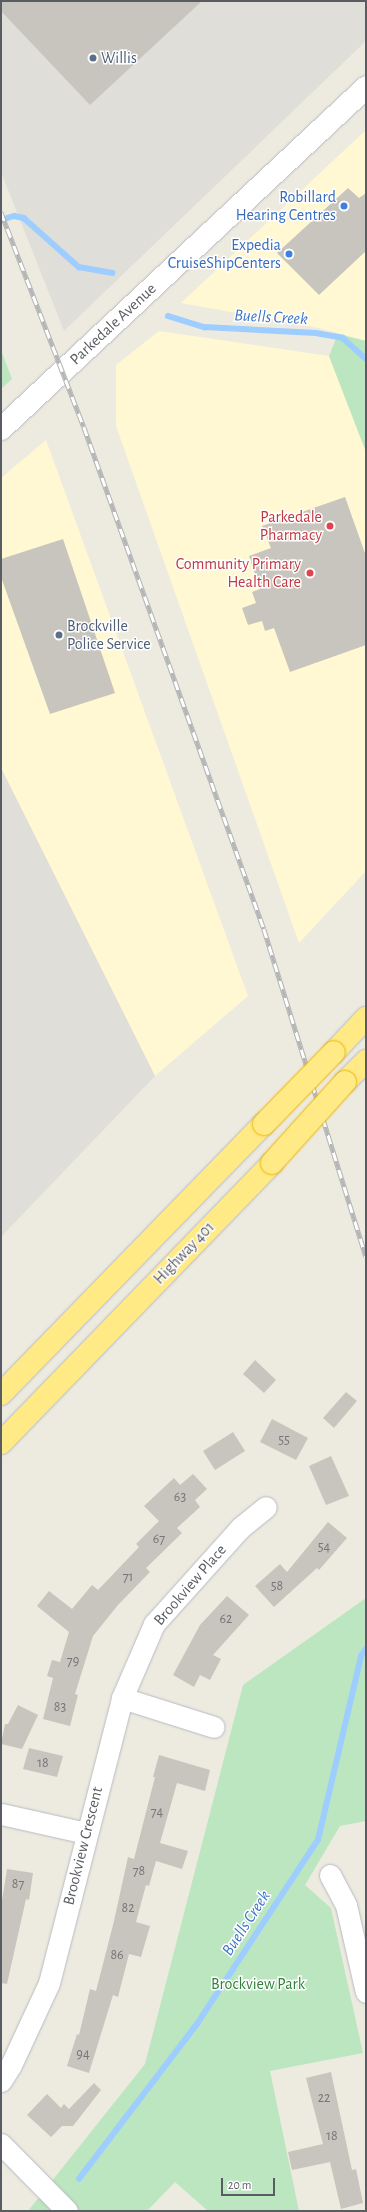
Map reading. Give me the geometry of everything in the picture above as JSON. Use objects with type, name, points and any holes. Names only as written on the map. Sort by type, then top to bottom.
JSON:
[{"type":"highway","name":"Highway 401","points":[[1,1394],[366,1018]]},
{"type":"highway","name":"Highway 401","points":[[1,1443],[272,1163],[345,1082],[366,1061]]},
{"type":"main road","name":"Parkedale Avenue","points":[[1,429],[366,88]]},
{"type":"street","name":"Brookview Place","points":[[122,1698],[154,1624],[240,1528],[266,1507]]},
{"type":"street","points":[[122,1698],[214,1726]]},
{"type":"street","name":"Brookview Crescent","points":[[1,2081],[11,2065],[48,1983],[122,1698]]},
{"type":"street","points":[[1,1814],[86,1834]]},
{"type":"street","points":[[330,1875],[346,1905],[366,1992]]},
{"type":"street","points":[[1,2144],[67,2211]]},
{"type":"shaded area","points":[[1,1],[366,1],[366,41],[64,331],[1,172]]},
{"type":"shaded area","points":[[366,130],[366,341],[319,328],[181,303]]},
{"type":"shaded area","points":[[159,331],[329,356],[366,452],[366,871],[299,943],[116,426],[116,365]]},
{"type":"shaded area","points":[[46,440],[248,996],[155,1076],[1,768],[1,478]]},
{"type":"shaded area","points":[[1,768],[155,1076],[1,1237]]},
{"type":"green space","points":[[338,334],[366,341],[366,452],[329,356]]},
{"type":"green space","points":[[1,350],[12,379],[1,389]]},
{"type":"green space","name":"Brockview Park","points":[[366,1598],[366,1821],[340,1826],[305,1885],[331,1908],[363,2053],[270,2071],[299,2211],[208,2211],[175,2182],[147,2211],[28,2211],[145,2064],[243,1685]]},
{"type":"building","name":"Willis","points":[[1,1],[202,1],[90,105],[1,11]]},
{"type":"building","points":[[348,188],[359,198],[366,193],[366,251],[319,295],[277,253]]},
{"type":"building","name":"Community Primary Health Care","points":[[345,497],[366,556],[366,645],[290,672],[274,628],[265,631],[262,621],[248,625],[242,608],[256,603],[252,592],[260,589],[249,556],[271,548],[262,526]]},
{"type":"building","name":"Brockville Police Service","points":[[63,539],[115,693],[50,714],[1,577],[1,559]]},
{"type":"building","points":[[255,1360],[276,1380],[264,1393],[243,1374]]},
{"type":"building","points":[[346,1392],[357,1401],[334,1428],[323,1418]]},
{"type":"building","points":[[272,1419],[308,1438],[296,1460],[260,1442]]},
{"type":"building","points":[[233,1432],[245,1451],[215,1470],[203,1451]]},
{"type":"building","points":[[331,1456],[349,1496],[326,1505],[309,1466]]},
{"type":"building","points":[[193,1474],[207,1489],[195,1500],[200,1507],[177,1528],[182,1533],[146,1568],[150,1572],[118,1605],[93,1636],[75,1694],[78,1695],[70,1726],[43,1719],[53,1678],[47,1676],[52,1660],[60,1662],[69,1632],[37,1606],[49,1591],[72,1609],[92,1585],[98,1590],[139,1547],[136,1544],[159,1521],[144,1506],[174,1478],[180,1485]]},
{"type":"building","points":[[328,1522],[347,1538],[319,1570],[317,1568],[274,1607],[255,1586],[280,1564],[287,1572]]},
{"type":"building","points":[[227,1596],[249,1615],[213,1655],[221,1659],[210,1680],[200,1675],[194,1687],[173,1675],[200,1625]]},
{"type":"building","points":[[18,1705],[38,1715],[22,1749],[1,1744],[5,1724],[8,1724]]},
{"type":"building","points":[[29,1748],[63,1756],[57,1777],[23,1769]]},
{"type":"building","points":[[159,1755],[210,1770],[205,1791],[177,1783],[160,1843],[188,1851],[182,1869],[156,1861],[149,1886],[146,1885],[136,1922],[150,1926],[141,1957],[129,1954],[118,1997],[113,1995],[89,2073],[67,2066],[77,2034],[79,2035],[90,1989],[96,1991],[114,1921],[128,1857],[134,1859],[155,1777],[153,1777]]},
{"type":"building","points":[[7,1869],[33,1873],[29,1900],[26,1899],[7,1984],[1,1983],[1,1907]]},
{"type":"building","points":[[331,2072],[352,2170],[356,2169],[363,2203],[341,2209],[330,2162],[292,2170],[288,2152],[323,2144],[306,2078]]},
{"type":"building","points":[[94,2083],[101,2090],[73,2126],[62,2126],[51,2137],[27,2115],[47,2094],[61,2108],[64,2104],[69,2109]]},
{"type":"waterway","name":"Buells Creek","points":[[1,220],[14,216],[24,218],[79,267],[112,273]]},
{"type":"waterway","name":"Buells Creek","points":[[168,316],[205,327],[316,333],[343,338],[366,359]]},
{"type":"waterway","name":"Buells Creek","points":[[79,2179],[197,2024],[318,1840],[361,1656],[366,1649]]},
{"type":"railway","points":[[1,212],[84,427],[264,929],[366,1256]]},
{"type":"place","name":"Willis","points":[[93,58]]},
{"type":"place","name":"Robillard Hearing Centres","points":[[344,206]]},
{"type":"place","name":"Expedia CruiseShipCenters","points":[[289,254]]},
{"type":"place","name":"Parkedale Pharmacy","points":[[330,526]]},
{"type":"place","name":"Community Primary Health Care","points":[[310,573]]},
{"type":"place","name":"Brockville Police Service","points":[[59,635]]}]
